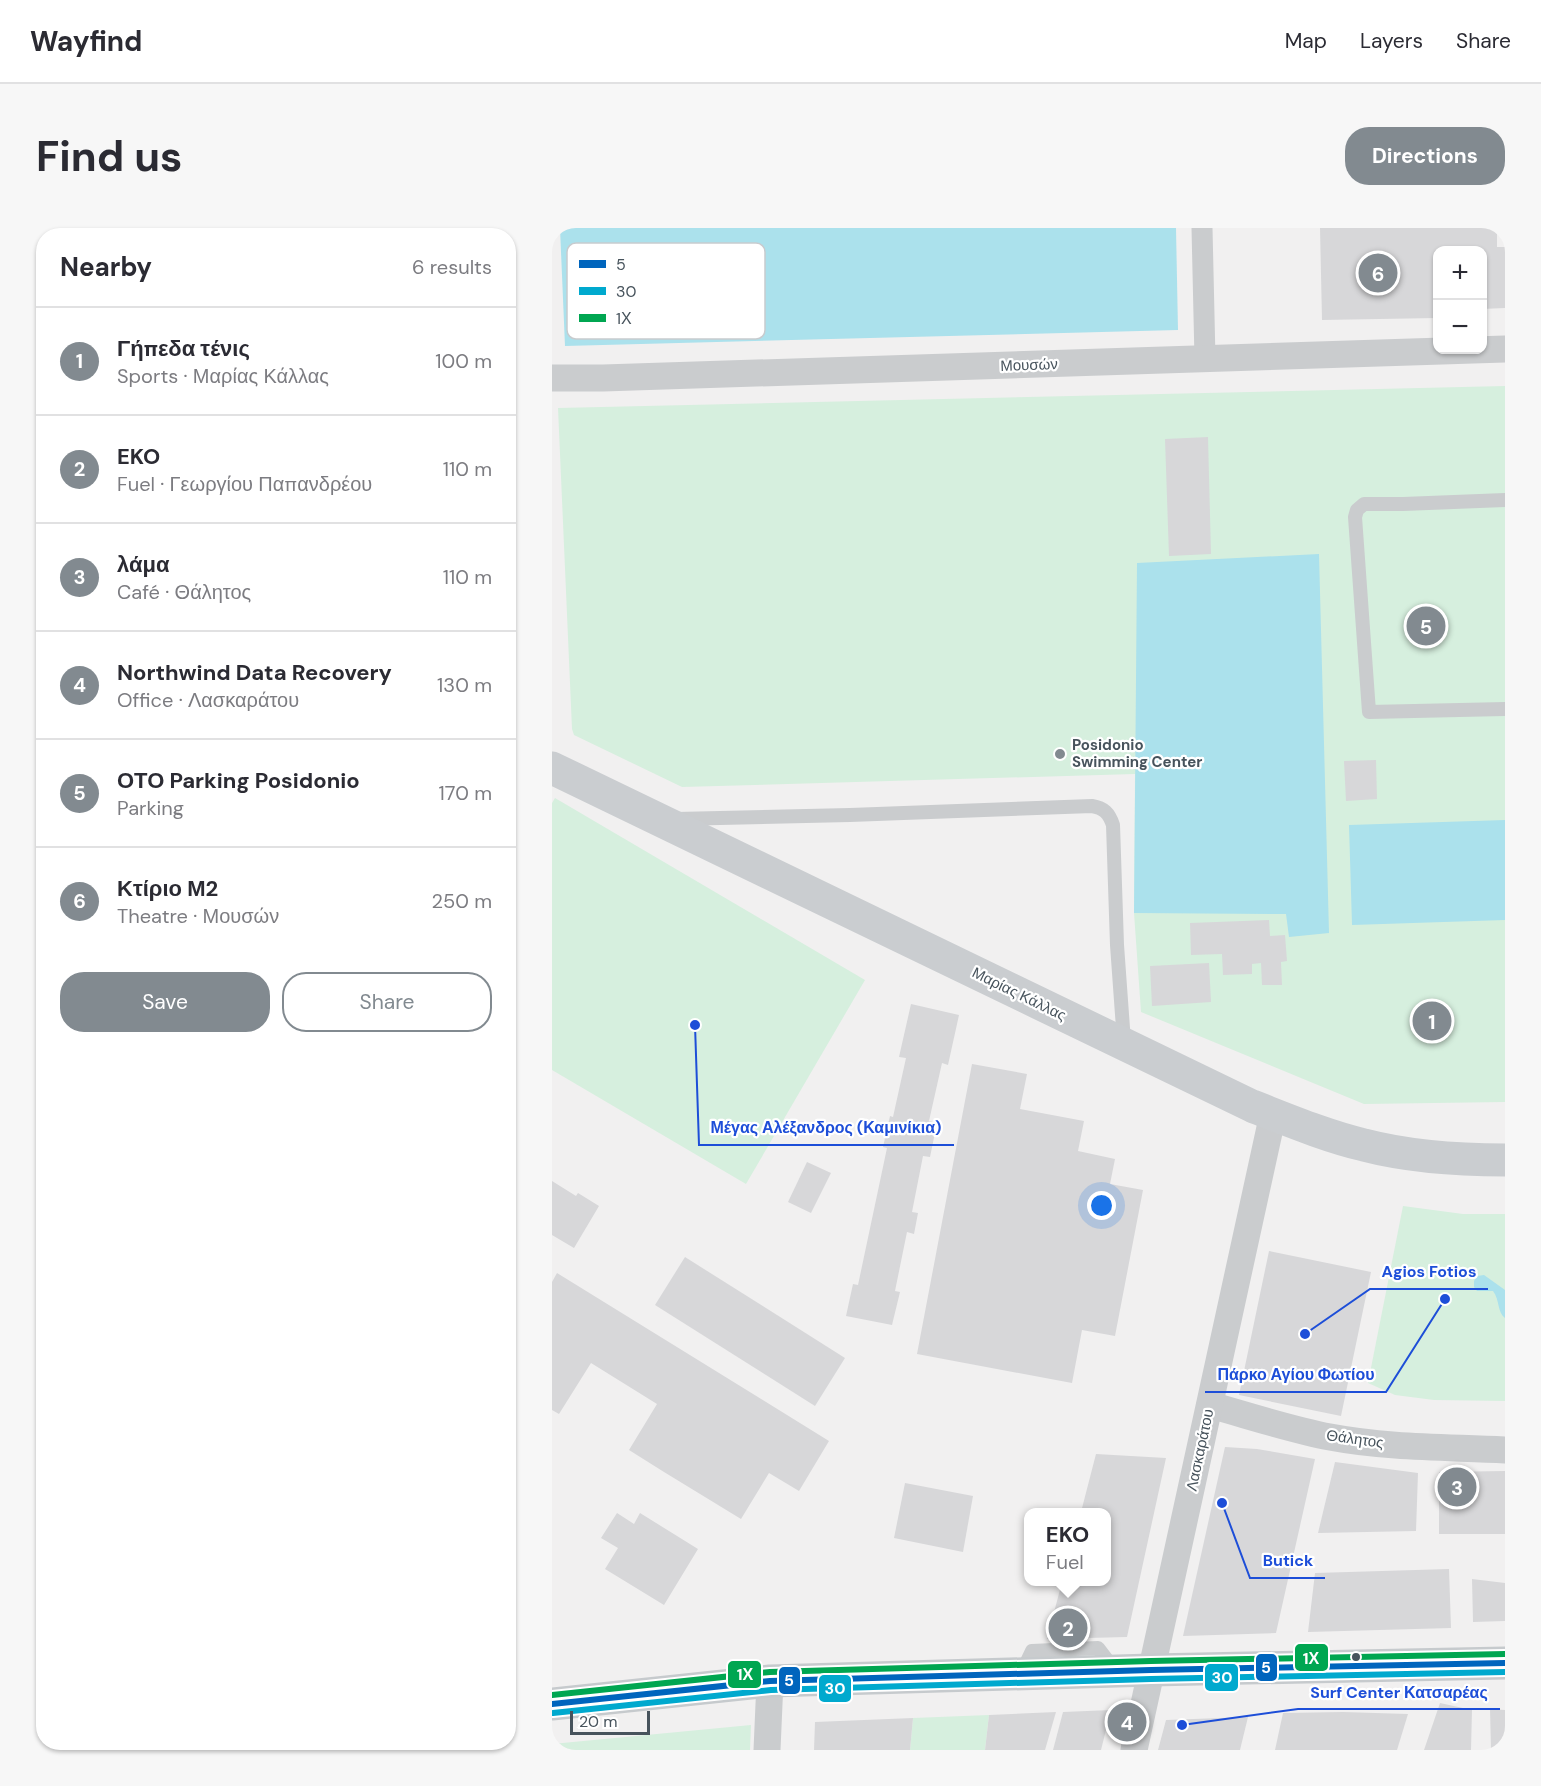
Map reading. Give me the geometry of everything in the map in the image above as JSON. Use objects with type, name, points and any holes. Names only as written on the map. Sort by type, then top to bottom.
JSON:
[{"type":"main road","name":"Μαρίας Κάλλας","points":[[552,768],[1252,1106],[1363,1145],[1401,1153],[1462,1160],[1505,1160]]},
{"type":"main road","points":[[552,1704],[770,1681],[1505,1663]]},
{"type":"street","points":[[1202,228],[1205,359]]},
{"type":"street","name":"Μουσών","points":[[552,378],[1505,349]]},
{"type":"street","name":"Λασκαράτου","points":[[1134,1750],[1273,1114]]},
{"type":"street","name":"Θάλητος","points":[[1210,1405],[1291,1428],[1339,1438],[1415,1446],[1505,1450]]},
{"type":"street","points":[[767,1750],[770,1681]]},
{"type":"lane","points":[[1505,500],[1364,504],[1357,510],[1355,517],[1369,712],[1505,709]]},
{"type":"lane","points":[[658,819],[1092,806],[1102,808],[1110,815],[1113,825],[1117,945],[1124,1044]]},
{"type":"green space","name":"Posidonio Swimming Center","points":[[1505,386],[1505,1102],[1364,1104],[1141,1012],[1134,913],[1135,774],[682,787],[574,735],[558,408]]},
{"type":"green space","points":[[555,798],[865,980],[746,1184],[552,1070],[552,803]]},
{"type":"green space","points":[[1403,1206],[1463,1214],[1505,1214],[1505,1401],[1434,1400],[1395,1395],[1368,1383]]},
{"type":"green space","points":[[989,1715],[985,1750],[910,1750],[913,1718]]},
{"type":"green space","points":[[751,1725],[750,1750],[552,1750],[552,1744]]},
{"type":"water","points":[[560,228],[1176,228],[1178,330],[565,346]]},
{"type":"water","points":[[1319,554],[1329,933],[1289,937],[1286,914],[1134,913],[1137,563]]},
{"type":"water","points":[[1505,820],[1505,920],[1352,925],[1349,825]]},
{"type":"water","points":[[1484,1275],[1505,1290],[1505,1318],[1493,1291],[1477,1291],[1474,1287],[1477,1276]]},
{"type":"building","points":[[1320,228],[1497,228],[1497,247],[1505,247],[1505,308],[1487,309],[1487,246],[1433,246],[1433,318],[1322,320]]},
{"type":"building","points":[[1208,437],[1211,554],[1169,556],[1165,439]]},
{"type":"building","points":[[1376,760],[1377,799],[1346,801],[1344,761]]},
{"type":"building","points":[[1269,920],[1270,936],[1285,935],[1287,961],[1281,962],[1282,985],[1262,985],[1261,963],[1252,964],[1252,974],[1223,975],[1222,954],[1191,955],[1190,923]]},
{"type":"building","points":[[1209,963],[1211,1002],[1152,1006],[1150,966]]},
{"type":"building","points":[[911,1004],[959,1015],[948,1065],[942,1063],[929,1121],[937,1123],[930,1157],[923,1156],[912,1212],[918,1213],[914,1234],[907,1232],[895,1291],[900,1292],[892,1325],[846,1316],[853,1284],[858,1285],[887,1148],[883,1147],[890,1116],[893,1117],[906,1058],[899,1057]]},
{"type":"building","points":[[972,1064],[1027,1074],[1020,1109],[1084,1121],[1078,1151],[1115,1159],[1110,1184],[1143,1190],[1115,1336],[1082,1330],[1072,1383],[917,1354]]},
{"type":"building","points":[[807,1162],[831,1173],[811,1213],[788,1202]]},
{"type":"building","points":[[552,1181],[576,1196],[578,1193],[599,1206],[574,1248],[552,1235]]},
{"type":"building","points":[[1269,1251],[1371,1272],[1341,1416],[1239,1395]]},
{"type":"building","points":[[685,1257],[845,1358],[815,1406],[655,1305]]},
{"type":"building","points":[[557,1273],[829,1441],[799,1491],[769,1473],[741,1519],[664,1472],[629,1450],[657,1404],[591,1363],[559,1414],[552,1410],[552,1282]]},
{"type":"building","points":[[1225,1447],[1257,1449],[1315,1459],[1276,1633],[1183,1636]]},
{"type":"building","points":[[1096,1454],[1166,1458],[1127,1637],[1047,1639],[1061,1586],[1111,1586],[1111,1508],[1082,1508]]},
{"type":"building","points":[[1335,1462],[1418,1473],[1416,1531],[1318,1533]]},
{"type":"building","points":[[1505,1471],[1505,1534],[1439,1534],[1439,1472]]},
{"type":"building","points":[[905,1483],[973,1496],[963,1552],[894,1538]]},
{"type":"building","points":[[617,1513],[634,1524],[640,1513],[698,1549],[664,1605],[605,1569],[618,1548],[601,1538]]},
{"type":"building","points":[[1449,1569],[1451,1628],[1308,1632],[1315,1573]]},
{"type":"building","points":[[1472,1579],[1505,1583],[1505,1621],[1473,1622]]},
{"type":"building","points":[[1440,1703],[1472,1710],[1471,1750],[1424,1750]]},
{"type":"building","points":[[1490,1709],[1505,1710],[1505,1750],[1491,1750]]},
{"type":"building","points":[[1111,1710],[1101,1750],[1053,1750],[1063,1712]]},
{"type":"building","points":[[1056,1712],[1045,1750],[985,1750],[989,1715]]},
{"type":"building","points":[[1283,1713],[1408,1714],[1397,1750],[1275,1750]]},
{"type":"building","points":[[1248,1717],[1240,1750],[1158,1750],[1166,1720]]},
{"type":"building","points":[[913,1718],[910,1750],[814,1750],[815,1722]]},
{"type":"transit line","name":"1Χ","points":[[552,1695],[770,1672],[1505,1654]]},
{"type":"transit line","name":"5","points":[[552,1704],[770,1681],[1505,1663]]},
{"type":"transit line","name":"30","points":[[553,1713],[771,1690],[1505,1672]]},
{"type":"place","name":"Κτίριο Μ2","points":[[1378,273]]},
{"type":"place","name":"ΟΤΟ Parking Posidonio","points":[[1426,626]]},
{"type":"place","name":"Posidonio Swimming Center","points":[[1060,754]]},
{"type":"place","name":"Γήπεδα τένις","points":[[1432,1021]]},
{"type":"place","name":"Μέγας Αλέξανδρος (Καμινίκια)","points":[[695,1025]]},
{"type":"place","name":"Πάρκο Αγίου Φωτίου","points":[[1445,1299]]},
{"type":"place","name":"Agios Fotios","points":[[1305,1334]]},
{"type":"place","name":"λάμα","points":[[1457,1487]]},
{"type":"place","name":"Butick","points":[[1222,1503]]},
{"type":"place","name":"EKO","points":[[1068,1628]]},
{"type":"place","name":"Northwind Data Recovery","points":[[1127,1722]]},
{"type":"place","name":"Surf Center Κατσαρέας","points":[[1182,1725]]}]
